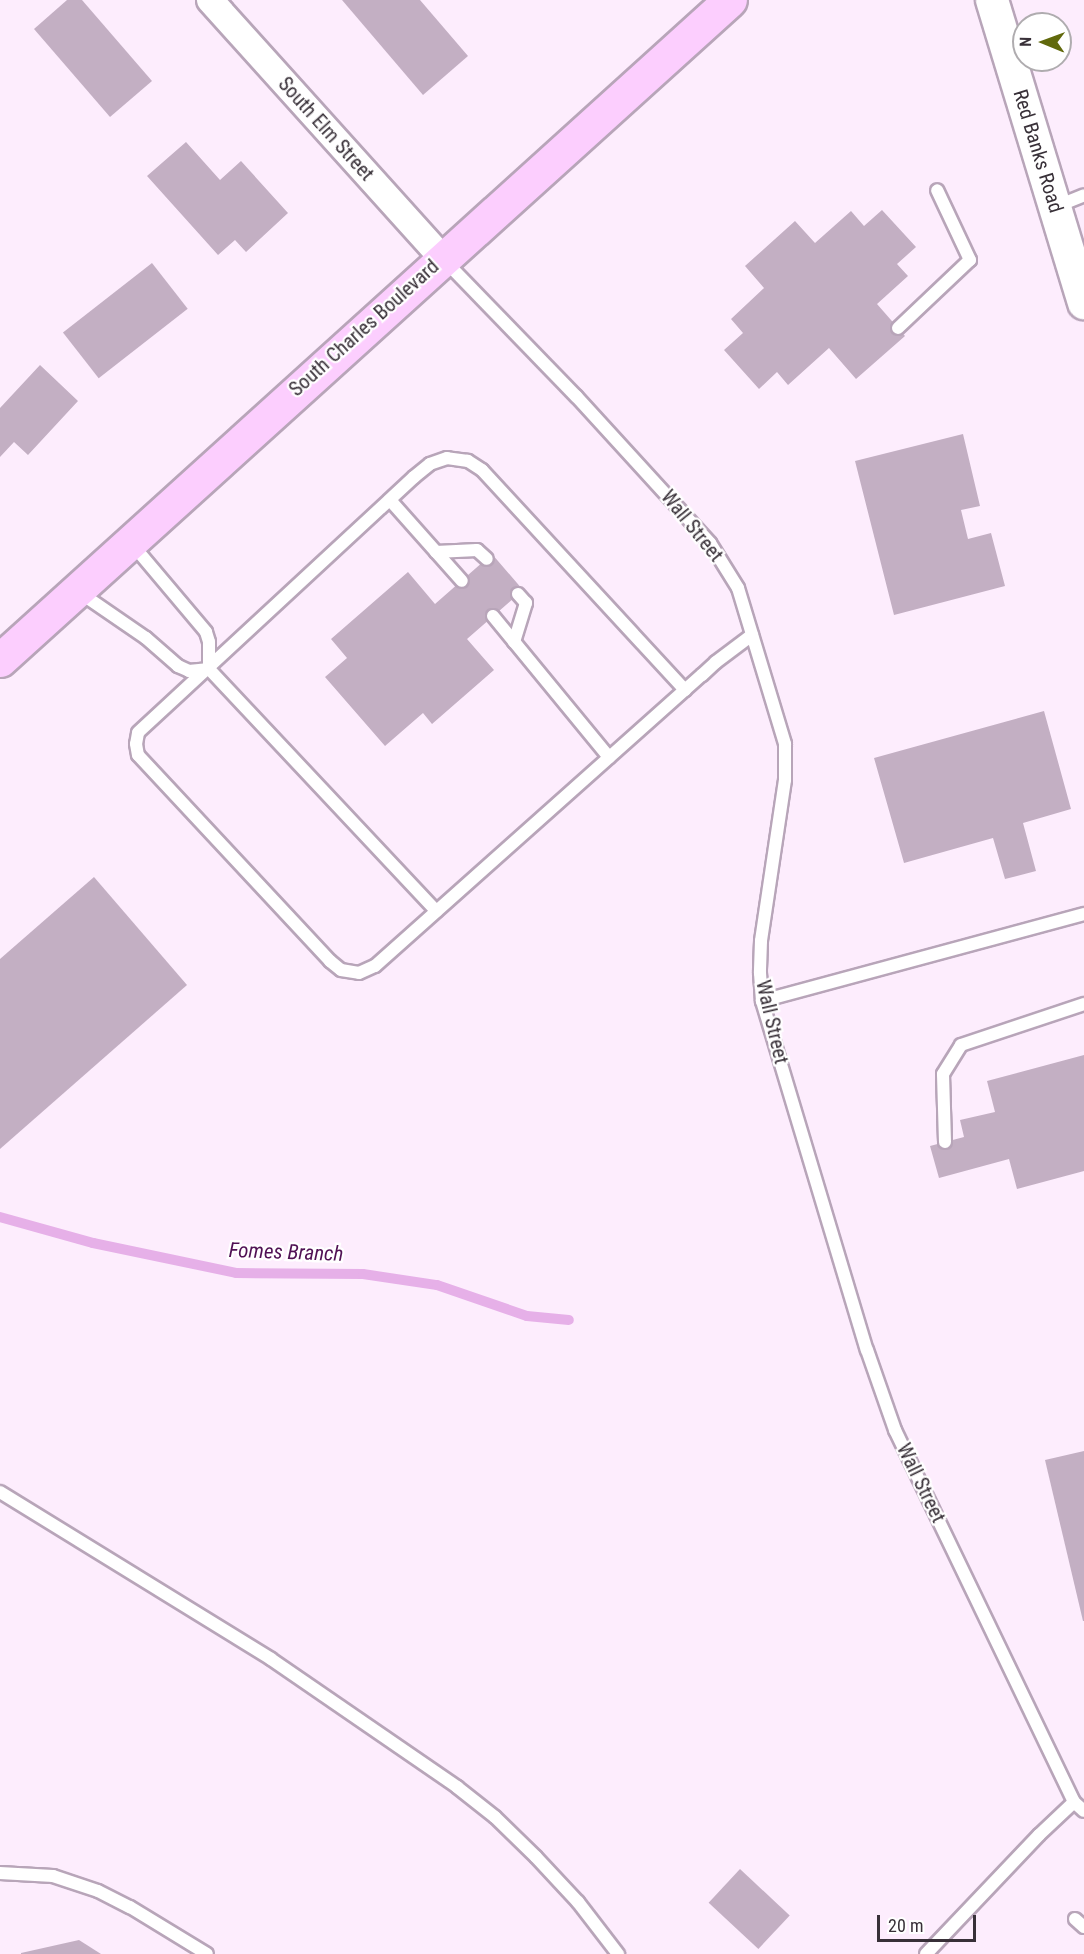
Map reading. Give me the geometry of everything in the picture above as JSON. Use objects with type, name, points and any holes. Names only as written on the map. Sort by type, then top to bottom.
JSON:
[{"type":"main road","name":"South Charles Boulevard","points":[[0,660],[729,0]]},
{"type":"street","name":"South Elm Street","points":[[210,0],[442,258]]},
{"type":"street","name":"Red Banks Road","points":[[992,0],[1084,303]]},
{"type":"lane","points":[[898,328],[970,260],[937,190]]},
{"type":"lane","points":[[1055,207],[1084,195]]},
{"type":"lane","name":"Wall Street","points":[[442,258],[576,396],[710,543],[738,588],[785,744],[785,780],[761,941],[762,1001],[867,1350],[895,1430],[1074,1802],[1084,1811]]},
{"type":"lane","points":[[685,690],[482,470],[468,461],[447,458],[430,464],[390,500],[138,732],[136,744],[138,755],[330,962],[341,970],[359,973],[375,966],[685,690],[752,635]]},
{"type":"lane","points":[[390,500],[462,581]]},
{"type":"lane","points":[[129,541],[206,632],[209,642],[209,669],[436,911]]},
{"type":"lane","points":[[436,552],[477,550],[487,560]]},
{"type":"lane","points":[[78,591],[146,638],[178,666],[189,671],[209,669]]},
{"type":"lane","points":[[514,642],[526,603],[518,594]]},
{"type":"lane","points":[[493,616],[609,757]]},
{"type":"lane","points":[[762,1001],[1084,914]]},
{"type":"lane","points":[[945,1142],[943,1074],[961,1045],[1084,1004]]},
{"type":"lane","points":[[0,1492],[271,1659],[457,1786],[495,1817],[536,1857],[578,1902],[618,1954]]},
{"type":"lane","points":[[926,1954],[1039,1835],[1074,1802]]},
{"type":"lane","points":[[0,1873],[52,1876],[98,1892],[130,1907],[207,1954]]},
{"type":"building","points":[[67,0],[82,0],[152,81],[110,117],[34,29]]},
{"type":"building","points":[[342,0],[420,0],[468,56],[423,95]]},
{"type":"building","points":[[186,142],[220,180],[241,161],[288,213],[246,252],[235,240],[218,255],[147,176]]},
{"type":"building","points":[[882,210],[916,247],[897,264],[908,276],[877,304],[905,336],[856,379],[829,348],[788,385],[777,372],[759,389],[724,350],[743,333],[731,319],[764,288],[745,266],[795,221],[815,243],[851,211],[864,226]]},
{"type":"building","points":[[152,263],[188,309],[99,378],[63,333]]},
{"type":"building","points":[[40,365],[78,401],[28,455],[14,442],[0,457],[0,408]]},
{"type":"building","points":[[963,434],[980,506],[961,510],[968,539],[991,533],[1005,586],[894,615],[855,461]]},
{"type":"building","points":[[492,554],[523,590],[467,639],[494,670],[432,724],[423,713],[385,746],[325,677],[347,658],[331,639],[408,572],[435,604]]},
{"type":"building","points":[[1044,711],[1071,809],[1023,823],[1036,871],[1005,879],[993,838],[904,863],[874,758]]},
{"type":"building","points":[[94,877],[187,985],[0,1149],[0,959]]},
{"type":"building","points":[[1084,1055],[1084,1171],[1017,1189],[1009,1159],[939,1178],[930,1146],[964,1137],[960,1120],[995,1112],[987,1081]]},
{"type":"building","points":[[1084,1451],[1084,1621],[1083,1621],[1045,1460]]},
{"type":"building","points":[[740,1869],[790,1915],[758,1949],[709,1903]]},
{"type":"building","points":[[79,1940],[101,1954],[21,1954],[21,1953]]},
{"type":"waterway","name":"Fomes Branch","points":[[0,1217],[93,1243],[236,1273],[363,1274],[437,1285],[527,1316],[569,1320]]}]
